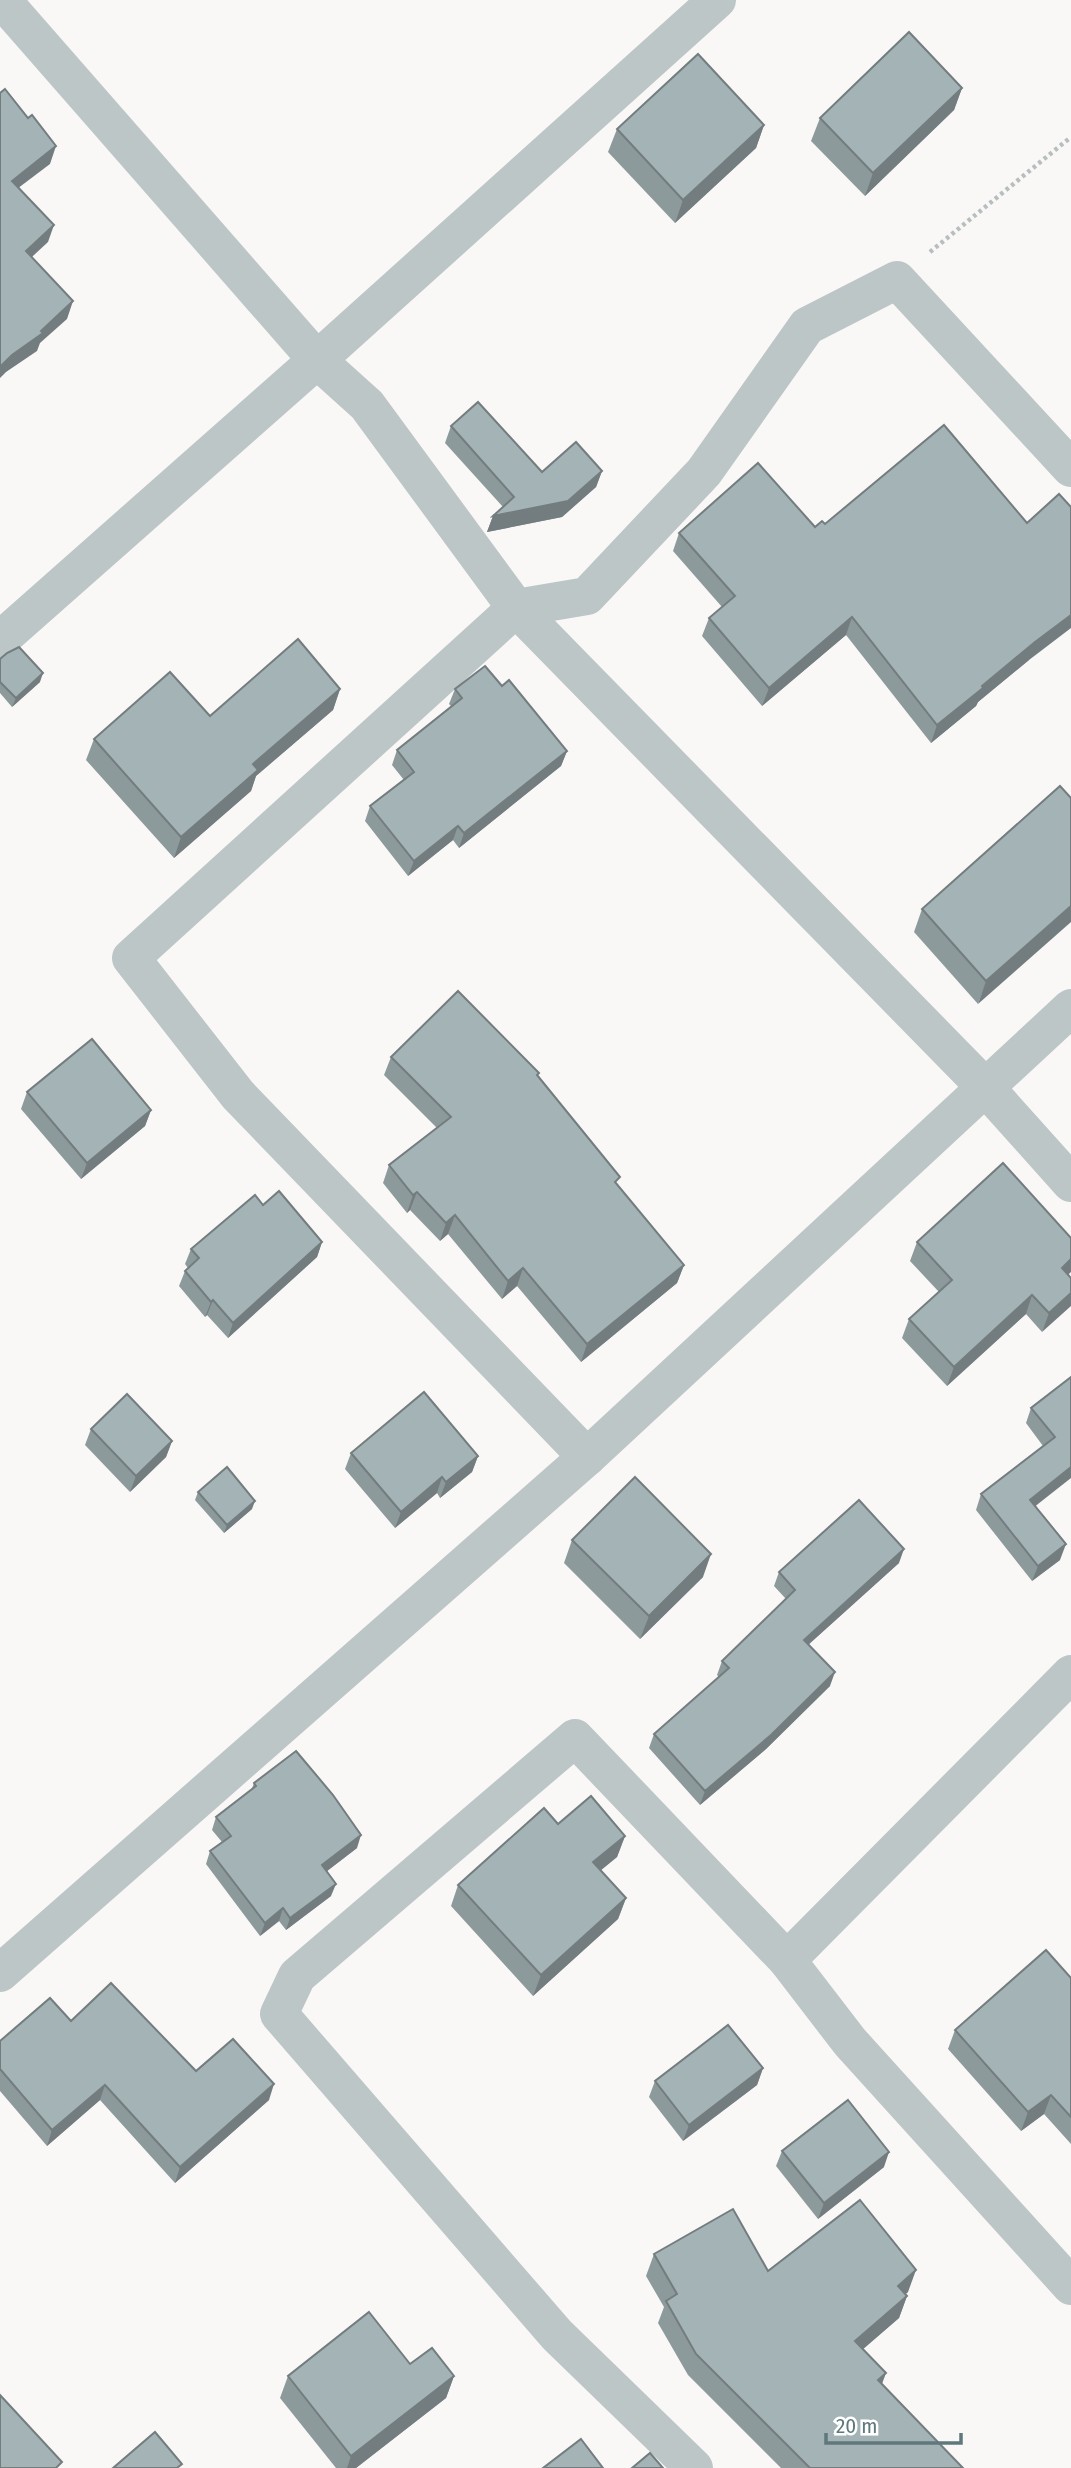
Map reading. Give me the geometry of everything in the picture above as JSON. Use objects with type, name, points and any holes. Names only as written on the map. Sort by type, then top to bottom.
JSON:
[{"type":"street","points":[[2,0],[317,360],[367,405],[516,608],[985,1087],[1071,1183]]},
{"type":"street","points":[[0,640],[718,0]]},
{"type":"street","points":[[587,1457],[238,1095],[131,958],[516,608],[587,596],[704,472],[807,326],[897,279],[1071,468]]},
{"type":"street","points":[[0,1973],[587,1457],[1071,1008]]},
{"type":"street","points":[[788,1960],[1068,1682]]},
{"type":"street","points":[[694,2468],[557,2335],[279,2014],[297,1976],[575,1738],[788,1960],[850,2042],[1071,2286]]},
{"type":"path","points":[[897,279],[1071,137]]},
{"type":"building","points":[[909,32],[962,88],[873,173],[820,118]]},
{"type":"building","points":[[698,54],[764,125],[683,200],[617,129]]},
{"type":"building","points":[[5,89],[28,118],[32,115],[56,146],[12,181],[54,225],[26,251],[73,301],[41,331],[43,333],[0,367],[0,93]]},
{"type":"building","points":[[478,402],[542,472],[576,442],[602,471],[568,501],[493,516],[514,497],[451,426]]},
{"type":"building","points":[[944,425],[1027,523],[1059,494],[1071,507],[1071,615],[937,725],[852,617],[769,688],[709,618],[735,596],[679,533],[758,463],[815,527],[822,521],[825,524]]},
{"type":"building","points":[[298,639],[340,689],[253,764],[258,770],[181,837],[94,739],[170,672],[210,716]]},
{"type":"building","points":[[19,647],[43,673],[16,698],[0,682],[0,659]]},
{"type":"building","points":[[485,666],[502,686],[509,680],[567,751],[464,833],[458,826],[414,861],[370,806],[414,772],[397,750],[462,698],[455,689]]},
{"type":"building","points":[[1060,786],[1071,798],[1071,906],[986,981],[922,909]]},
{"type":"building","points":[[458,991],[539,1073],[537,1075],[620,1177],[615,1182],[684,1265],[587,1344],[523,1268],[508,1281],[455,1215],[446,1223],[417,1192],[413,1195],[389,1165],[451,1117],[391,1057]]},
{"type":"building","points":[[92,1039],[151,1110],[87,1163],[27,1092]]},
{"type":"building","points":[[1003,1163],[1071,1238],[1071,1259],[1062,1268],[1071,1278],[1071,1293],[1049,1313],[1032,1295],[954,1367],[909,1319],[952,1280],[917,1242]]},
{"type":"building","points":[[279,1191],[322,1242],[233,1323],[185,1271],[199,1258],[191,1249],[255,1195],[263,1205]]},
{"type":"building","points":[[1071,1377],[1071,1467],[1030,1500],[1066,1544],[1038,1566],[981,1494],[1055,1437],[1031,1408]]},
{"type":"building","points":[[424,1392],[478,1456],[446,1482],[442,1477],[401,1512],[351,1453]]},
{"type":"building","points":[[127,1394],[172,1441],[136,1476],[91,1429]]},
{"type":"building","points":[[227,1467],[255,1501],[227,1525],[198,1492]]},
{"type":"building","points":[[635,1477],[711,1554],[649,1616],[572,1540]]},
{"type":"building","points":[[859,1500],[904,1549],[804,1640],[835,1672],[771,1735],[705,1791],[654,1734],[729,1668],[722,1661],[795,1590],[779,1572]]},
{"type":"building","points":[[296,1751],[333,1795],[361,1835],[322,1865],[336,1884],[290,1918],[283,1908],[265,1923],[210,1851],[231,1836],[216,1817]]},
{"type":"building","points":[[591,1796],[625,1836],[593,1862],[626,1898],[541,1975],[458,1885],[544,1808],[558,1824]]},
{"type":"building","points":[[1046,1950],[1071,1978],[1071,2117],[1051,2095],[1028,2112],[955,2030]]},
{"type":"building","points":[[111,1983],[196,2071],[233,2039],[274,2084],[180,2167],[105,2085],[52,2130],[0,2069],[0,2041],[50,1998],[71,2021]]},
{"type":"building","points":[[728,2025],[763,2068],[689,2125],[655,2081]]},
{"type":"building","points":[[848,2100],[889,2152],[824,2203],[782,2151]]},
{"type":"building","points":[[860,2200],[916,2270],[898,2286],[907,2296],[855,2341],[886,2373],[878,2380],[963,2468],[810,2468],[696,2354],[666,2301],[677,2294],[654,2254],[733,2209],[768,2271]]},
{"type":"building","points":[[369,2312],[410,2364],[432,2348],[454,2376],[351,2456],[288,2376]]},
{"type":"building","points":[[0,2395],[62,2462],[56,2468],[0,2468]]},
{"type":"building","points":[[155,2432],[182,2464],[177,2468],[113,2468]]},
{"type":"building","points":[[581,2439],[603,2468],[543,2468]]},
{"type":"building","points":[[650,2453],[663,2468],[632,2468]]}]
